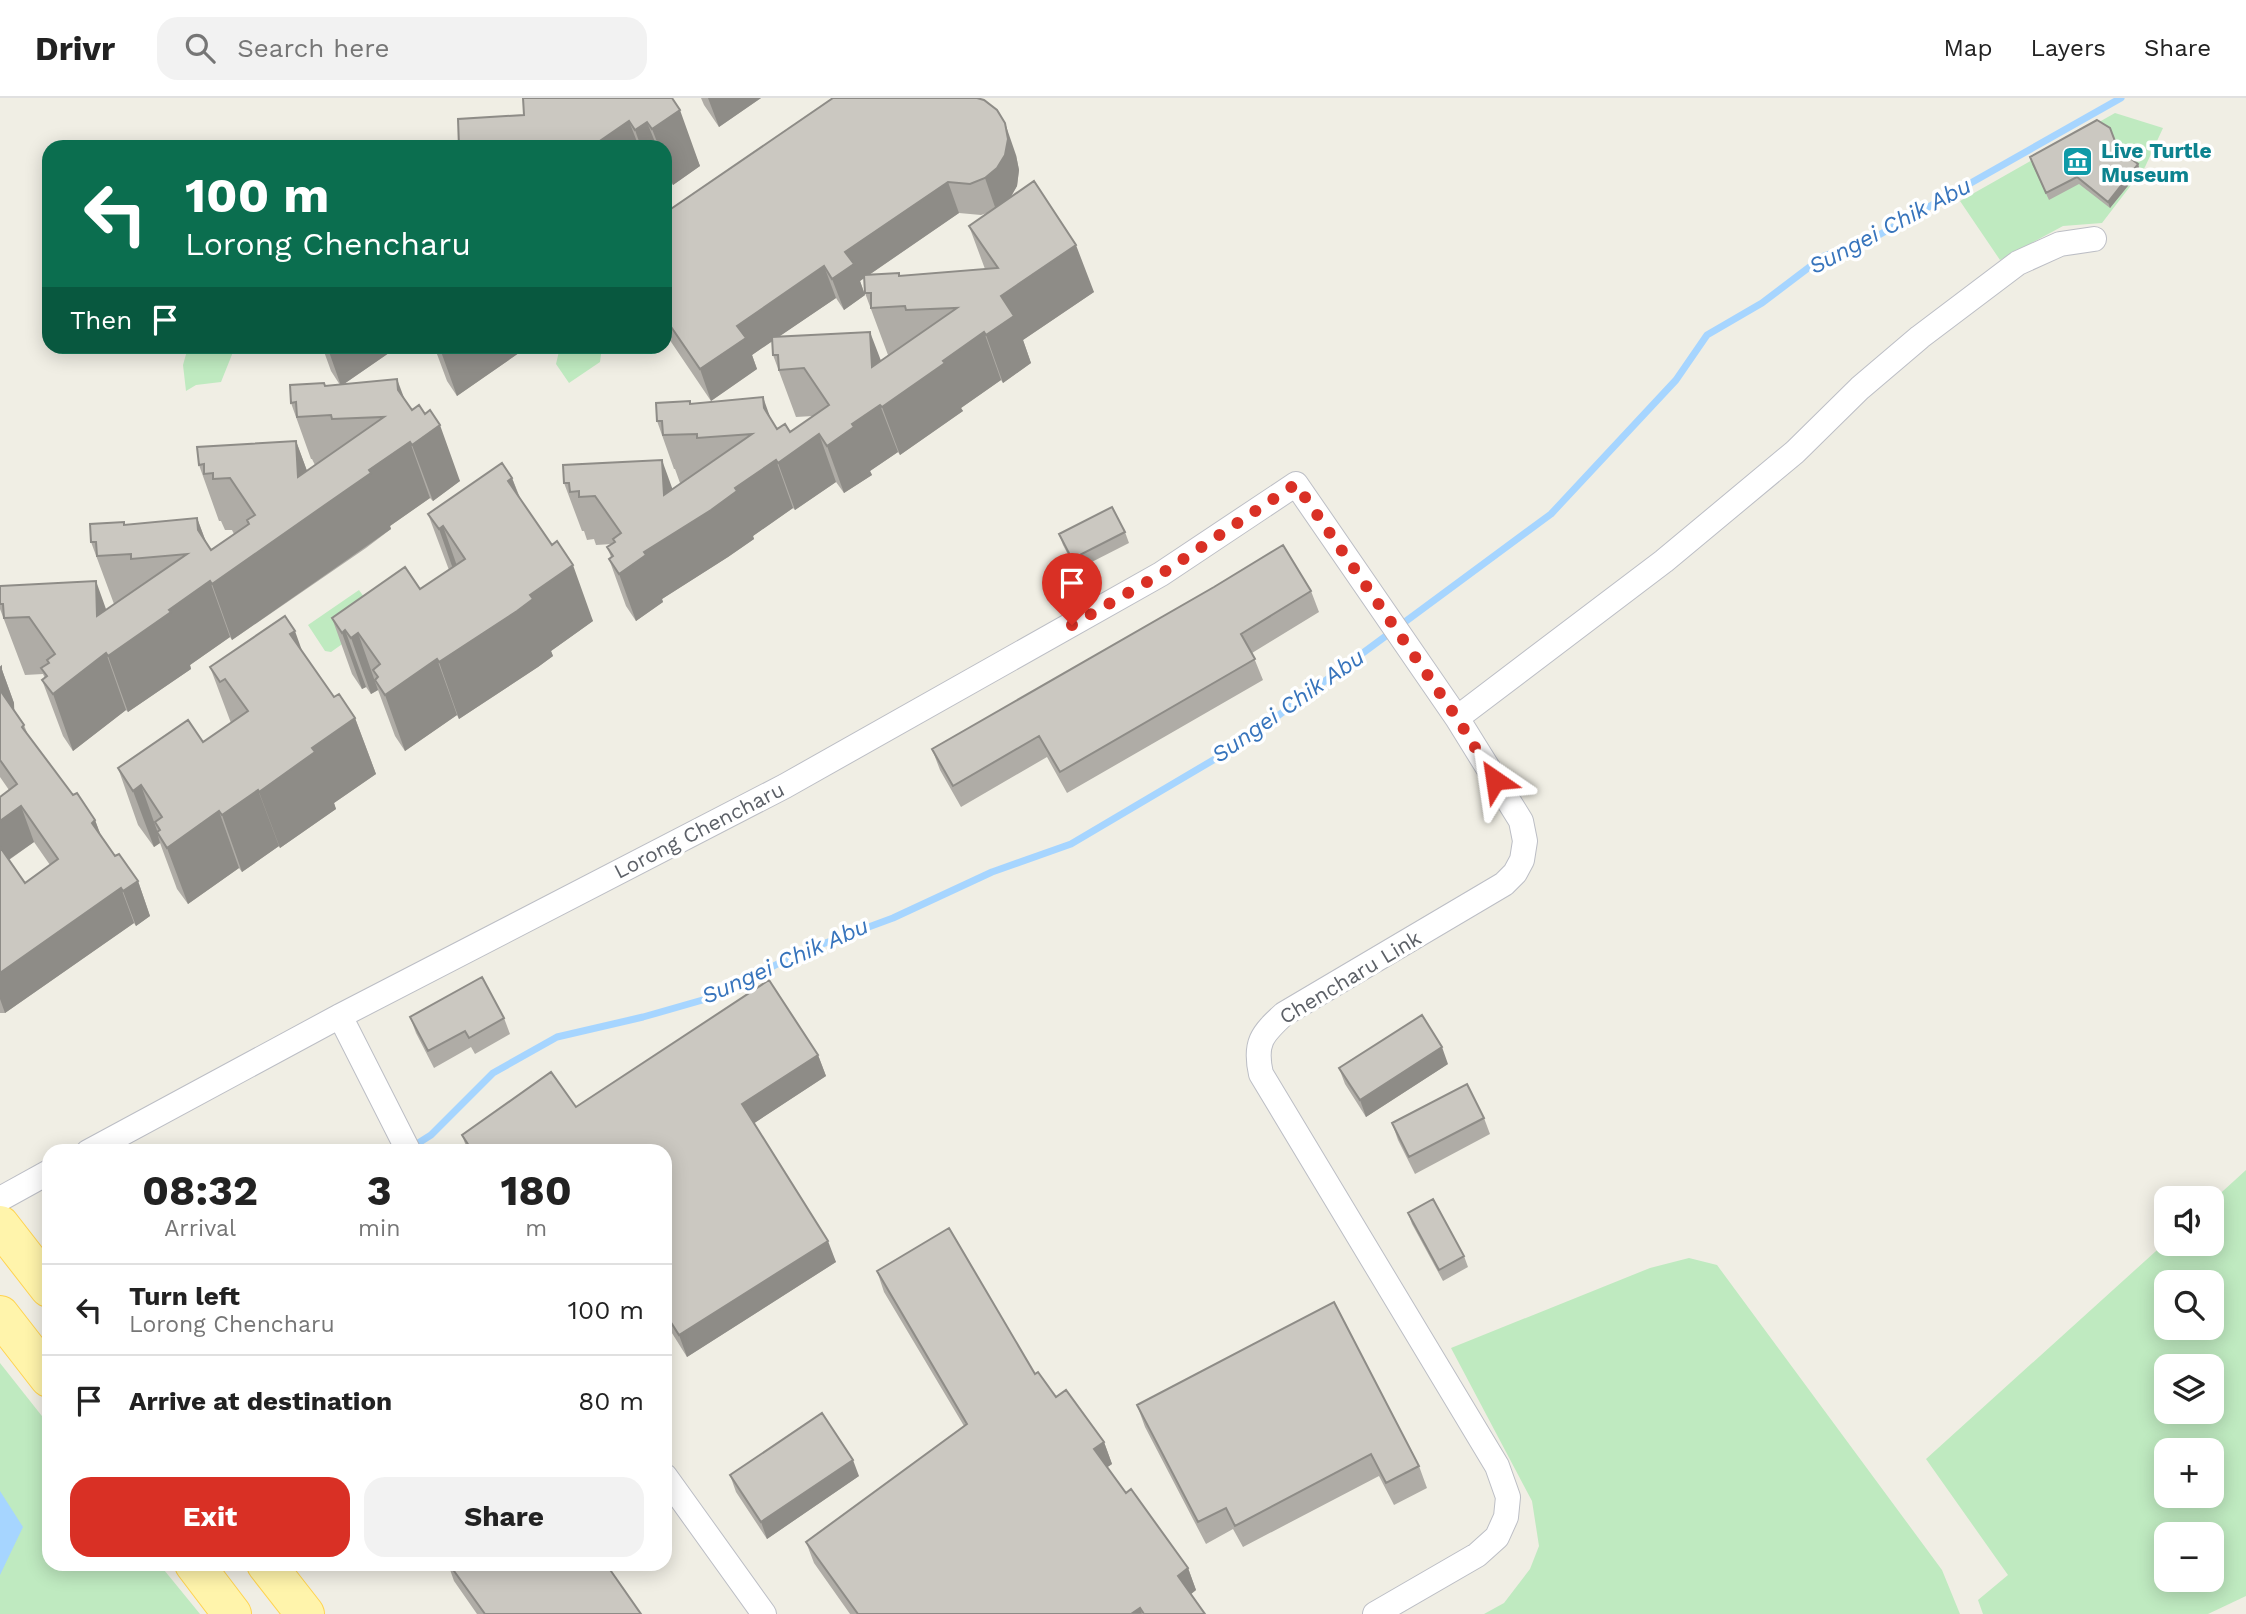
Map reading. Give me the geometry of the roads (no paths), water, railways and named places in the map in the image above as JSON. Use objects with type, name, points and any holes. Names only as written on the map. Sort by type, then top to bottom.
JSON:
[{"type":"main road","points":[[0,1225],[42,1279]]},
{"type":"main road","points":[[0,1315],[42,1369]]},
{"type":"main road","points":[[199,1571],[232,1614]]},
{"type":"main road","points":[[271,1571],[305,1614]]},
{"type":"street","points":[[1457,718],[1664,561],[1795,452],[1860,388],[2018,263],[2060,244],[2094,239]]},
{"type":"street","name":"Chencharu Link","points":[[1296,484],[1457,718],[1521,821],[1525,841],[1522,860],[1515,873],[1504,884],[1284,1014],[1269,1027],[1259,1041],[1261,1073],[1497,1466],[1507,1497],[1506,1517],[1497,1537],[1477,1555],[1375,1614]]},
{"type":"street","name":"Lorong Chencharu","points":[[103,1144],[340,1016],[797,780],[1161,574],[1296,484]]},
{"type":"street","points":[[340,1016],[405,1144]]},
{"type":"street","points":[[0,1199],[42,1176]]},
{"type":"street","points":[[672,1486],[764,1614]]},
{"type":"water","points":[[0,1491],[23,1527],[0,1575]]},
{"type":"waterway","name":"Sungei Chik Abu","points":[[417,1144],[431,1135],[493,1073],[557,1037],[713,997],[801,952],[893,918],[992,872],[1071,844],[1237,746],[1551,514],[1676,380],[1707,335],[1762,303],[1824,256],[1870,240],[2121,98]]},
{"type":"place","name":"Live Turtle Museum","points":[[2078,162]]}]
